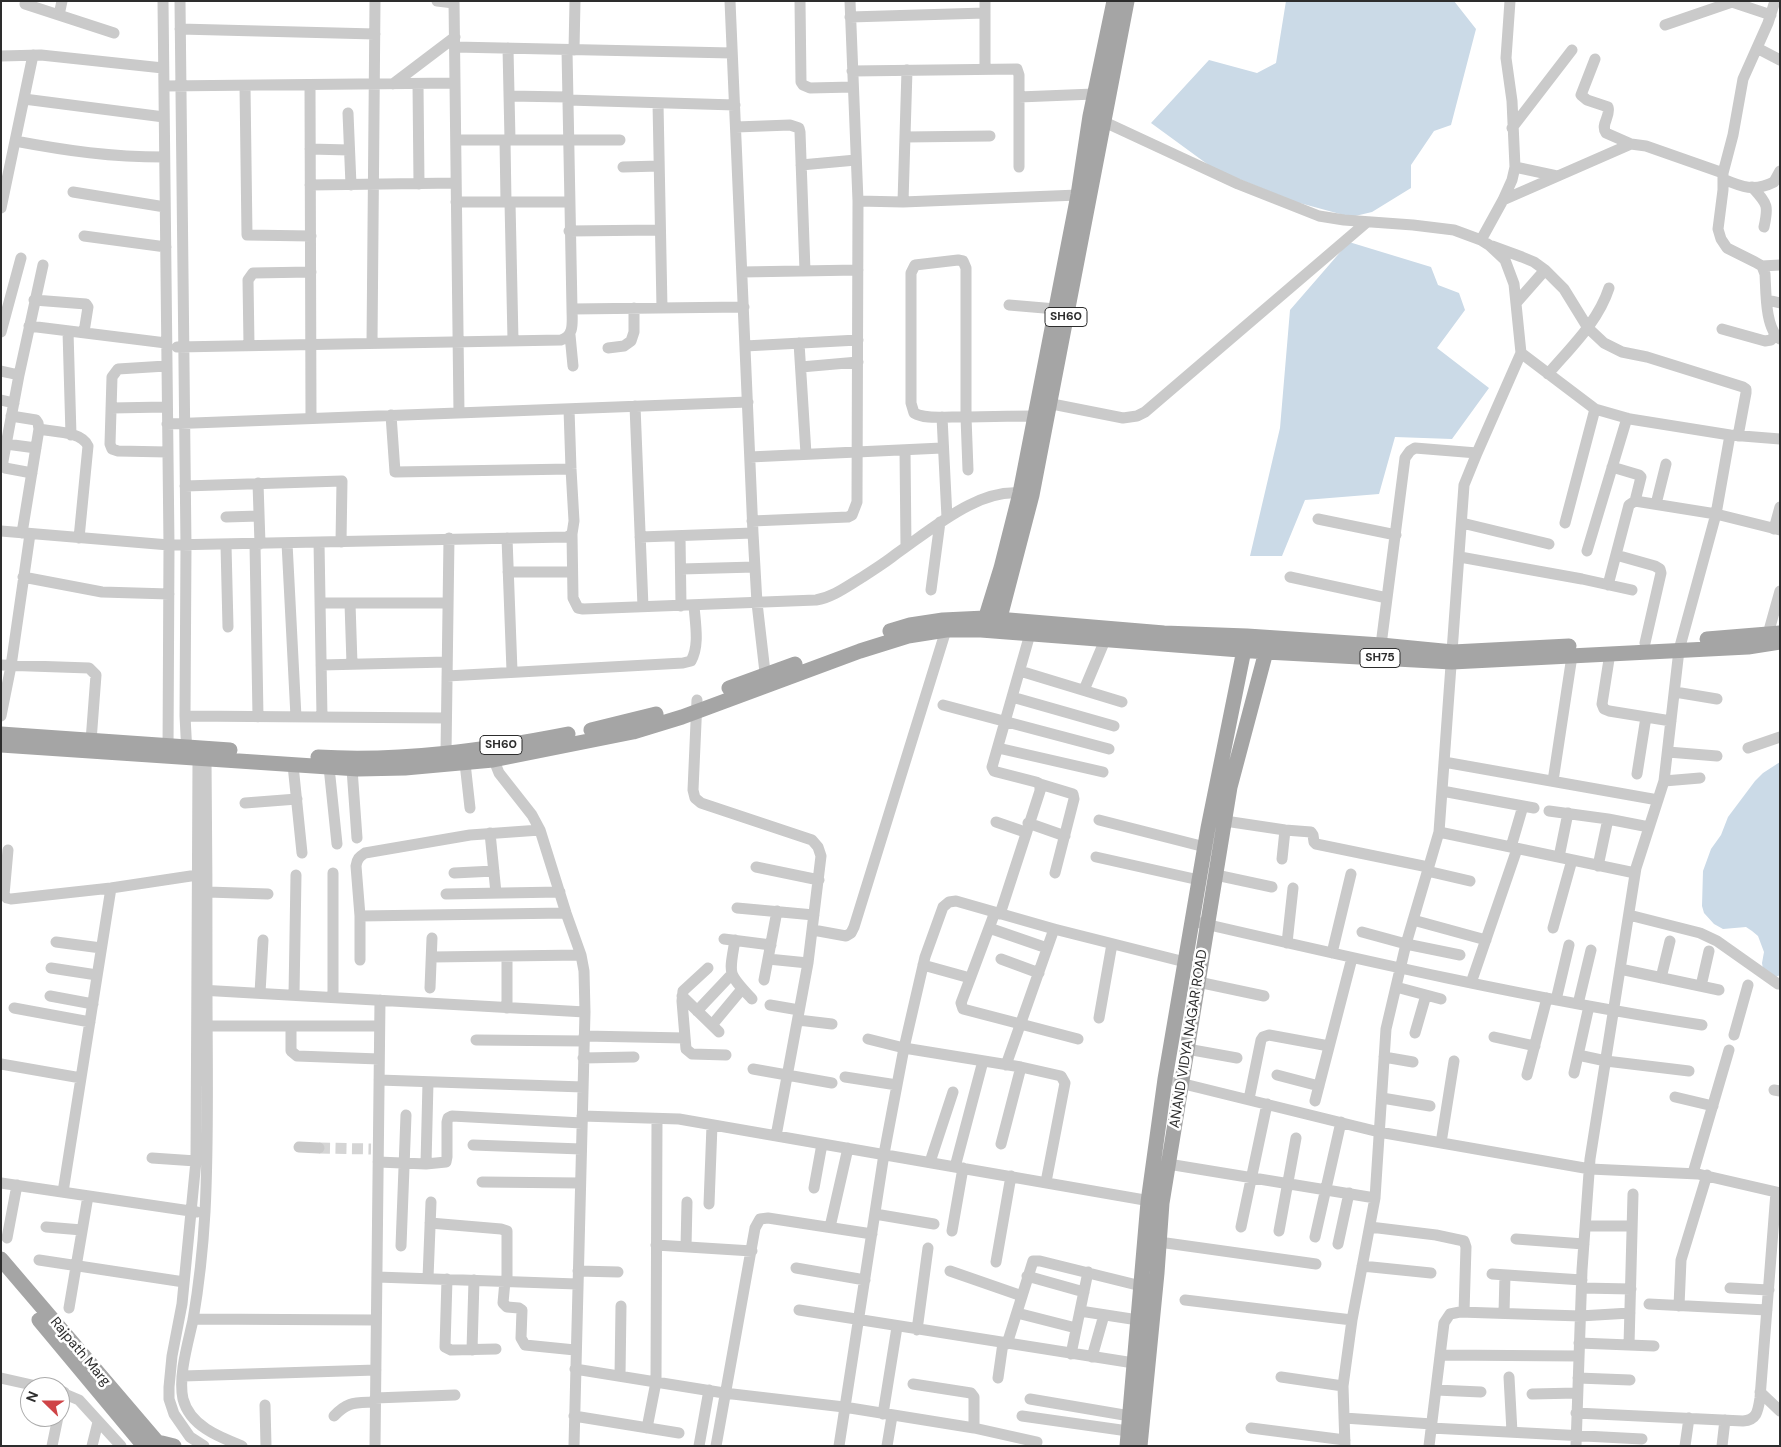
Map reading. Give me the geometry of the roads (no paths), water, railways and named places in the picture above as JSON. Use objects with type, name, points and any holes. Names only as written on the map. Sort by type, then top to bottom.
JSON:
[{"type":"main road","name":"SH60","points":[[990,624],[1002,568],[1026,494],[1043,409],[1096,118],[1094,94],[1114,1]]},
{"type":"main road","name":"SH60","points":[[1043,409],[1056,309],[1078,195],[1127,1]]},
{"type":"main road","name":"SH60","points":[[195,756],[387,758],[446,753],[492,753],[633,732],[696,706],[910,625],[943,620],[990,624]]},
{"type":"main road","name":"SH60","points":[[766,680],[908,636],[990,624]]},
{"type":"main road","name":"SH75","points":[[990,624],[1030,634],[1105,640],[1245,643]]},
{"type":"main road","name":"SH75","points":[[990,624],[1077,627],[1268,645],[1453,657],[1572,656],[1680,645]]},
{"type":"main road","name":"SH75","points":[[1268,645],[1381,644],[1453,657],[1645,643],[1748,647],[1776,636]]},
{"type":"main road","name":"ANAND VIDYA NAGAR ROAD","points":[[1140,1446],[1141,1364],[1138,1320],[1141,1286],[1155,1202],[1165,1079],[1226,731],[1245,643]]},
{"type":"main road","name":"ANAND VIDYA NAGAR ROAD","points":[[1128,1439],[1130,1416],[1141,1364],[1159,1242],[1155,1202],[1168,1164],[1230,787],[1268,645]]},
{"type":"main road","name":"SH60","points":[[1,734],[91,741],[195,756],[352,769],[405,768],[466,763],[492,753]]},
{"type":"main road","name":"SH60","points":[[1,745],[168,751]]},
{"type":"main road","name":"Rajpath Marg","points":[[1,1259],[158,1445]]},
{"type":"main road","name":"Rajpath Marg","points":[[1,1274],[158,1445]]},
{"type":"street","points":[[59,15],[62,1]]},
{"type":"street","points":[[163,1],[169,545],[168,751]]},
{"type":"street","points":[[180,1],[186,545],[185,716],[195,756],[203,875],[202,990],[207,1026],[205,1212],[193,1319],[183,1376],[183,1396],[186,1405],[201,1427],[242,1446]]},
{"type":"street","points":[[372,343],[375,1]]},
{"type":"street","points":[[437,1],[454,2],[459,413]]},
{"type":"street","points":[[573,366],[570,335],[572,309],[569,231],[568,99],[575,1]]},
{"type":"street","points":[[730,1],[755,567],[766,680]]},
{"type":"street","points":[[800,1],[801,82],[804,86],[810,88],[853,87]]},
{"type":"street","points":[[640,537],[680,536],[848,517],[852,514],[857,502],[858,202],[850,1]]},
{"type":"street","points":[[1485,242],[1512,180],[1515,167],[1512,101],[1506,58],[1510,1]]},
{"type":"street","points":[[1775,1],[1771,15],[1743,79],[1733,135],[1723,176],[1718,229],[1721,239],[1727,248],[1762,266],[1780,265]]},
{"type":"street","points":[[1665,25],[1731,2],[1771,15]]},
{"type":"street","points":[[25,4],[114,33]]},
{"type":"street","points":[[850,17],[985,7],[985,69]]},
{"type":"street","points":[[180,29],[374,34]]},
{"type":"street","points":[[393,84],[455,42],[508,48],[732,53]]},
{"type":"street","points":[[508,48],[508,202],[513,340]]},
{"type":"street","points":[[1757,48],[1780,60]]},
{"type":"street","points":[[1512,128],[1572,50]]},
{"type":"street","points":[[1,56],[33,56],[164,68]]},
{"type":"street","points":[[1,208],[33,56]]},
{"type":"street","points":[[1595,59],[1582,95],[1586,100],[1608,107],[1609,113],[1604,126],[1606,133],[1631,144],[1646,146],[1723,176],[1744,188],[1768,185],[1774,182],[1779,174]]},
{"type":"street","points":[[852,71],[1017,69],[1019,75],[1019,167]]},
{"type":"street","points":[[903,202],[907,70]]},
{"type":"street","points":[[418,84],[419,184]]},
{"type":"street","points":[[164,86],[455,84]]},
{"type":"street","points":[[310,85],[311,418]]},
{"type":"street","points":[[245,86],[247,235],[311,236]]},
{"type":"street","points":[[1019,96],[1094,94]]},
{"type":"street","points":[[509,96],[735,105]]},
{"type":"street","points":[[24,99],[164,117]]},
{"type":"street","points":[[658,103],[662,308]]},
{"type":"street","points":[[348,113],[351,185]]},
{"type":"street","points":[[1096,118],[1238,184],[1319,216],[1454,230],[1534,262],[1564,289],[1588,328],[1604,343],[1622,352],[1647,357],[1746,389],[1716,514],[1680,645],[1664,781],[1635,873],[1590,1169],[1580,1316],[1576,1440]]},
{"type":"street","points":[[736,127],[794,125],[799,128],[805,271]]},
{"type":"street","points":[[905,137],[990,136]]},
{"type":"street","points":[[456,140],[620,140]]},
{"type":"street","points":[[15,141],[91,154],[126,157],[164,157]]},
{"type":"street","points":[[1503,200],[1631,144]]},
{"type":"street","points":[[310,149],[350,150]]},
{"type":"street","points":[[801,165],[856,160]]},
{"type":"street","points":[[623,167],[659,166]]},
{"type":"street","points":[[1515,167],[1557,176]]},
{"type":"street","points":[[310,185],[456,183]]},
{"type":"street","points":[[1752,187],[1766,202],[1767,212],[1764,227]]},
{"type":"street","points":[[73,192],[165,207]]},
{"type":"street","points":[[858,202],[1078,195]]},
{"type":"street","points":[[456,202],[569,202]]},
{"type":"street","points":[[968,470],[966,417],[966,268],[962,261],[958,260],[915,265],[911,273],[911,409],[914,413],[919,416],[966,417],[1043,409],[1122,418],[1137,416],[1145,412],[1367,222]]},
{"type":"street","points":[[569,231],[660,230]]},
{"type":"street","points":[[84,236],[166,247]]},
{"type":"street","points":[[1251,1428],[1345,1443],[1343,1386],[1352,1320],[1375,1198],[1386,1029],[1406,944],[1438,832],[1453,657],[1464,485],[1521,353],[1514,284],[1505,260],[1485,242]]},
{"type":"street","points":[[1,332],[21,258]]},
{"type":"street","points":[[32,473],[5,468],[3,465],[34,300],[43,265]]},
{"type":"street","points":[[1722,329],[1766,341],[1777,337],[1771,327],[1765,274],[1762,266]]},
{"type":"street","points":[[742,272],[858,270]]},
{"type":"street","points":[[1516,303],[1545,270]]},
{"type":"street","points":[[250,345],[248,280],[250,276],[253,273],[311,272]]},
{"type":"street","points":[[1548,374],[1588,328],[1605,301],[1609,288]]},
{"type":"street","points":[[34,300],[86,304],[88,307],[84,332]]},
{"type":"street","points":[[1767,300],[1780,303]]},
{"type":"street","points":[[1009,304],[1056,309]]},
{"type":"street","points":[[572,309],[744,307]]},
{"type":"street","points":[[608,348],[624,346],[632,341],[634,308]]},
{"type":"street","points":[[29,326],[183,347],[561,340],[570,335]]},
{"type":"street","points":[[68,331],[71,435]]},
{"type":"street","points":[[745,346],[858,340]]},
{"type":"street","points":[[799,343],[806,454]]},
{"type":"street","points":[[1521,353],[1595,409],[1627,418],[1734,436],[1780,439]]},
{"type":"street","points":[[801,366],[858,362]]},
{"type":"street","points":[[166,366],[118,369],[114,372],[112,377],[110,444],[112,449],[118,451],[167,452]]},
{"type":"street","points":[[1,371],[19,375]]},
{"type":"street","points":[[1,400],[14,403]]},
{"type":"street","points":[[167,424],[748,402]]},
{"type":"street","points":[[635,406],[643,607]]},
{"type":"street","points":[[111,408],[166,407]]},
{"type":"street","points":[[569,409],[570,469],[574,520],[572,534],[573,598],[578,608],[589,610],[757,603],[816,600],[832,596],[906,548],[944,520],[990,496],[1026,494]]},
{"type":"street","points":[[1565,523],[1595,409]]},
{"type":"street","points":[[391,415],[395,472],[570,469]]},
{"type":"street","points":[[1,716],[6,666],[24,578],[32,473],[39,429],[36,420],[11,416]]},
{"type":"street","points":[[932,590],[944,520],[942,417]]},
{"type":"street","points":[[1588,551],[1627,418]]},
{"type":"street","points":[[39,429],[79,437],[86,441],[88,446],[79,538]]},
{"type":"street","points":[[6,444],[36,448]]},
{"type":"street","points":[[750,457],[942,448]]},
{"type":"street","points":[[1381,644],[1405,458],[1415,448],[1477,453]]},
{"type":"street","points":[[904,450],[906,548]]},
{"type":"street","points":[[1656,504],[1666,464]]},
{"type":"street","points":[[1612,467],[1641,477],[1635,501]]},
{"type":"street","points":[[185,486],[342,481],[341,542]]},
{"type":"street","points":[[258,483],[258,717]]},
{"type":"street","points":[[1608,585],[1629,505],[1635,501],[1716,514],[1777,529],[1780,507]]},
{"type":"street","points":[[226,516],[259,516]]},
{"type":"street","points":[[1318,519],[1396,535]]},
{"type":"street","points":[[1462,523],[1549,544]]},
{"type":"street","points":[[1,531],[169,545],[449,538],[561,538],[572,534]]},
{"type":"street","points":[[680,536],[681,606]]},
{"type":"street","points":[[446,753],[449,538]]},
{"type":"street","points":[[507,538],[512,672]]},
{"type":"street","points":[[319,542],[322,717]]},
{"type":"street","points":[[288,543],[296,717]]},
{"type":"street","points":[[226,545],[228,627]]},
{"type":"street","points":[[1616,555],[1660,569],[1661,573],[1645,643]]},
{"type":"street","points":[[1460,557],[1632,590]]},
{"type":"street","points":[[680,569],[755,567]]},
{"type":"street","points":[[508,572],[572,572]]},
{"type":"street","points":[[1290,577],[1387,598]]},
{"type":"street","points":[[24,578],[102,592],[169,594]]},
{"type":"street","points":[[1776,636],[1780,591]]},
{"type":"street","points":[[320,603],[448,603]]},
{"type":"street","points":[[350,603],[352,664]]},
{"type":"street","points":[[447,676],[683,664],[691,661],[695,655],[694,605]]},
{"type":"street","points":[[813,930],[846,936],[851,933],[854,927],[946,630]]},
{"type":"street","points":[[1030,634],[992,767],[994,771],[1073,794],[1074,799],[1055,873]]},
{"type":"street","points":[[1084,690],[1105,640]]},
{"type":"street","points":[[1610,653],[1602,704],[1604,709],[1609,712],[1671,721]]},
{"type":"street","points":[[1553,781],[1572,656]]},
{"type":"street","points":[[321,665],[447,662]]},
{"type":"street","points":[[6,666],[89,668],[92,670],[96,675],[91,741]]},
{"type":"street","points":[[1020,671],[1122,702]]},
{"type":"street","points":[[1675,692],[1717,698]]},
{"type":"street","points":[[1012,697],[1114,726]]},
{"type":"street","points":[[943,705],[1109,749]]},
{"type":"street","points":[[696,706],[693,790],[695,798],[701,803],[812,840],[818,847],[821,856],[808,963],[776,1136]]},
{"type":"street","points":[[185,716],[446,718]]},
{"type":"street","points":[[1637,774],[1646,717]]},
{"type":"street","points":[[1748,748],[1780,737]]},
{"type":"street","points":[[998,748],[1103,772]]},
{"type":"street","points":[[1668,752],[1717,756]]},
{"type":"street","points":[[492,753],[499,774],[532,815],[540,830],[581,955],[584,971],[585,1012],[574,1446]]},
{"type":"street","points":[[1444,762],[1658,800]]},
{"type":"street","points":[[466,763],[470,808]]},
{"type":"street","points":[[293,765],[302,852]]},
{"type":"street","points":[[329,767],[337,844]]},
{"type":"street","points":[[352,769],[357,838]]},
{"type":"street","points":[[1664,781],[1700,778]]},
{"type":"street","points":[[1040,784],[1040,791],[998,913],[990,928],[961,1003],[963,1009],[1020,1025],[1078,1038]]},
{"type":"street","points":[[1442,791],[1529,807],[1471,983]]},
{"type":"street","points":[[245,803],[297,799]]},
{"type":"street","points":[[1549,811],[1649,827]]},
{"type":"street","points":[[1559,857],[1568,813]]},
{"type":"street","points":[[1598,866],[1608,819]]},
{"type":"street","points":[[1099,820],[1205,847]]},
{"type":"street","points":[[1225,821],[1311,832],[1316,844],[1428,869],[1470,881]]},
{"type":"street","points":[[996,822],[1064,836]]},
{"type":"street","points":[[360,960],[360,916],[356,866],[359,856],[365,853],[470,835],[540,830]]},
{"type":"street","points":[[1282,859],[1286,830]]},
{"type":"street","points":[[1438,832],[1635,873]]},
{"type":"street","points":[[490,834],[496,893]]},
{"type":"street","points":[[8,850],[4,895],[7,898],[111,888],[203,875]]},
{"type":"street","points":[[1096,857],[1199,880]]},
{"type":"street","points":[[1553,928],[1572,860]]},
{"type":"street","points":[[756,867],[819,880]]},
{"type":"street","points":[[454,872],[494,871]]},
{"type":"street","points":[[333,872],[333,997]]},
{"type":"street","points":[[1332,953],[1351,874]]},
{"type":"street","points":[[203,875],[208,892],[202,990],[196,1161],[184,1282],[169,1387],[169,1399],[174,1414],[190,1437],[204,1446]]},
{"type":"street","points":[[294,995],[296,875]]},
{"type":"street","points":[[1216,875],[1272,887]]},
{"type":"street","points":[[63,1192],[111,888]]},
{"type":"street","points":[[1287,943],[1293,888]]},
{"type":"street","points":[[208,892],[268,894]]},
{"type":"street","points":[[446,894],[560,892]]},
{"type":"street","points":[[839,1446],[884,1154],[904,1048],[923,965],[943,907],[949,902],[956,901],[1054,929],[1185,962]]},
{"type":"street","points":[[737,908],[814,915]]},
{"type":"street","points":[[764,980],[777,911]]},
{"type":"street","points":[[360,916],[566,913]]},
{"type":"street","points":[[1629,915],[1700,933],[1717,941],[1778,984]]},
{"type":"street","points":[[1413,920],[1486,940]]},
{"type":"street","points":[[1192,921],[1471,983],[1614,1012],[1702,1025]]},
{"type":"street","points":[[990,928],[1047,948]]},
{"type":"street","points":[[1006,1065],[1054,929]]},
{"type":"street","points":[[1362,932],[1406,944],[1460,955]]},
{"type":"street","points":[[430,988],[432,938]]},
{"type":"street","points":[[260,993],[263,940]]},
{"type":"street","points":[[752,999],[731,975],[729,940],[771,945]]},
{"type":"street","points":[[1661,978],[1670,941]]},
{"type":"street","points":[[56,942],[101,948]]},
{"type":"street","points":[[1099,1018],[1112,944]]},
{"type":"street","points":[[1527,1075],[1569,946]]},
{"type":"street","points":[[1574,1073],[1578,1055],[1590,950]]},
{"type":"street","points":[[1701,986],[1709,951]]},
{"type":"street","points":[[432,957],[581,955]]},
{"type":"street","points":[[506,956],[507,1008]]},
{"type":"street","points":[[1315,1101],[1352,958]]},
{"type":"street","points":[[768,959],[808,963]]},
{"type":"street","points":[[1001,959],[1038,972]]},
{"type":"street","points":[[923,965],[970,978]]},
{"type":"street","points":[[51,968],[97,975]]},
{"type":"street","points":[[708,968],[683,991],[686,1049],[692,1054],[726,1055]]},
{"type":"street","points":[[1620,969],[1719,990]]},
{"type":"street","points":[[697,1011],[731,975]]},
{"type":"street","points":[[1198,982],[1264,996]]},
{"type":"street","points":[[1734,1035],[1748,985]]},
{"type":"street","points":[[1396,987],[1441,999]]},
{"type":"street","points":[[682,996],[716,1029],[742,989]]},
{"type":"street","points":[[202,990],[585,1012]]},
{"type":"street","points":[[1416,1033],[1426,995]]},
{"type":"street","points":[[50,996],[93,1004]]},
{"type":"street","points":[[375,1446],[378,1162],[375,1149],[379,1080],[380,1000]]},
{"type":"street","points":[[770,1005],[832,1024]]},
{"type":"street","points":[[14,1008],[90,1022]]},
{"type":"street","points":[[207,1026],[380,1026]]},
{"type":"street","points":[[291,1026],[291,1051],[296,1056],[379,1058]]},
{"type":"street","points":[[1249,1099],[1263,1036],[1269,1035],[1328,1046]]},
{"type":"street","points":[[1494,1037],[1535,1046]]},
{"type":"street","points":[[476,1040],[685,1038]]},
{"type":"street","points":[[868,1039],[904,1048],[1061,1076],[1065,1083],[1046,1182]]},
{"type":"street","points":[[1187,1049],[1237,1058]]},
{"type":"street","points":[[1693,1173],[1729,1050]]},
{"type":"street","points":[[1578,1055],[1606,1061],[1689,1071]]},
{"type":"street","points":[[583,1058],[634,1058]]},
{"type":"street","points":[[1384,1058],[1413,1062]]},
{"type":"street","points":[[952,1230],[959,1167],[983,1061]]},
{"type":"street","points":[[1441,1143],[1454,1061]]},
{"type":"street","points":[[1,1064],[81,1078]]},
{"type":"street","points":[[1001,1144],[1021,1068]]},
{"type":"street","points":[[754,1070],[832,1083]]},
{"type":"street","points":[[1277,1075],[1318,1086]]},
{"type":"street","points":[[845,1077],[897,1085]]},
{"type":"street","points":[[1165,1079],[1379,1132],[1590,1169],[1707,1175],[1778,1192],[1760,1392],[1755,1416],[1751,1420],[1725,1420],[1576,1413]]},
{"type":"street","points":[[379,1080],[582,1087]]},
{"type":"street","points":[[426,1164],[428,1082]]},
{"type":"street","points":[[930,1162],[953,1092]]},
{"type":"street","points":[[1674,1097],[1713,1106]]},
{"type":"street","points":[[1382,1098],[1430,1106]]},
{"type":"street","points":[[1241,1227],[1250,1177],[1267,1104]]},
{"type":"street","points":[[401,1246],[406,1115]]},
{"type":"street","points":[[378,1162],[405,1164],[446,1162],[448,1157],[447,1122],[448,1118],[452,1116],[582,1120],[679,1119],[1155,1202]]},
{"type":"street","points":[[647,1428],[656,1382],[657,1119]]},
{"type":"street","points":[[1316,1237],[1341,1122]]},
{"type":"street","points":[[709,1204],[712,1125]]},
{"type":"street","points":[[1279,1231],[1296,1138]]},
{"type":"street","points":[[814,1188],[822,1144]]},
{"type":"street","points":[[473,1145],[581,1149]]},
{"type":"street","points":[[299,1147],[319,1148]]},
{"type":"street","points":[[830,1227],[848,1148]]},
{"type":"street","points":[[152,1158],[196,1161]]},
{"type":"street","points":[[1168,1164],[1375,1198]]},
{"type":"street","points":[[1680,1306],[1681,1260],[1707,1175]]},
{"type":"street","points":[[996,1262],[1011,1176]]},
{"type":"street","points":[[482,1182],[580,1183]]},
{"type":"street","points":[[1,1183],[205,1212]]},
{"type":"street","points":[[7,1238],[17,1185]]},
{"type":"street","points":[[1338,1244],[1349,1193]]},
{"type":"street","points":[[1629,1345],[1633,1194]]},
{"type":"street","points":[[68,1308],[88,1196]]},
{"type":"street","points":[[428,1278],[431,1202]]},
{"type":"street","points":[[686,1247],[687,1202]]},
{"type":"street","points":[[875,1214],[934,1224]]},
{"type":"street","points":[[716,1446],[724,1392],[757,1222],[763,1218],[872,1234]]},
{"type":"street","points":[[430,1224],[507,1231],[506,1281],[502,1303],[508,1307],[522,1310],[521,1338],[524,1345],[575,1350]]},
{"type":"street","points":[[1370,1226],[1444,1236],[1464,1241],[1466,1248],[1464,1312]]},
{"type":"street","points":[[1586,1226],[1632,1226]]},
{"type":"street","points":[[46,1227],[82,1230]]},
{"type":"street","points":[[1516,1239],[1584,1244]]},
{"type":"street","points":[[1159,1242],[1316,1264]]},
{"type":"street","points":[[656,1245],[752,1251]]},
{"type":"street","points":[[917,1330],[928,1248]]},
{"type":"street","points":[[39,1260],[184,1282]]},
{"type":"street","points":[[998,1378],[1005,1344],[1032,1263],[1037,1260],[1141,1286]]},
{"type":"street","points":[[1362,1266],[1431,1273]]},
{"type":"street","points":[[796,1268],[865,1280]]},
{"type":"street","points":[[950,1271],[1022,1296]]},
{"type":"street","points":[[578,1272],[618,1272]]},
{"type":"street","points":[[1071,1354],[1088,1272]]},
{"type":"street","points":[[1492,1274],[1630,1289]]},
{"type":"street","points":[[1504,1313],[1505,1275]]},
{"type":"street","points":[[1027,1276],[1084,1292]]},
{"type":"street","points":[[377,1277],[577,1284]]},
{"type":"street","points":[[447,1279],[445,1347],[451,1350],[496,1349]]},
{"type":"street","points":[[472,1350],[474,1280]]},
{"type":"street","points":[[1730,1288],[1769,1290]]},
{"type":"street","points":[[1185,1300],[1352,1320]]},
{"type":"street","points":[[1649,1304],[1767,1310]]},
{"type":"street","points":[[620,1376],[621,1306]]},
{"type":"street","points":[[799,1310],[1141,1364]]},
{"type":"street","points":[[1080,1311],[1138,1320]]},
{"type":"street","points":[[1016,1312],[1076,1328]]},
{"type":"street","points":[[1429,1446],[1444,1323],[1450,1314],[1464,1312],[1580,1316],[1630,1313]]},
{"type":"street","points":[[1092,1357],[1104,1315]]},
{"type":"street","points":[[193,1319],[376,1320]]},
{"type":"street","points":[[887,1446],[887,1415],[898,1327]]},
{"type":"street","points":[[1579,1343],[1654,1346]]},
{"type":"street","points":[[1440,1355],[1579,1356]]},
{"type":"street","points":[[575,1369],[709,1390],[844,1407],[974,1428],[1010,1440],[1037,1442]]},
{"type":"street","points":[[183,1376],[376,1370]]},
{"type":"street","points":[[1281,1377],[1343,1386]]},
{"type":"street","points":[[1509,1377],[1512,1432]]},
{"type":"street","points":[[1,1378],[20,1382]]},
{"type":"street","points":[[1578,1378],[1630,1380]]},
{"type":"street","points":[[913,1384],[970,1393],[974,1398],[974,1428]]},
{"type":"street","points":[[699,1446],[709,1390]]},
{"type":"street","points":[[1436,1390],[1481,1392]]},
{"type":"street","points":[[1760,1392],[1780,1411]]},
{"type":"street","points":[[1532,1394],[1577,1393]]},
{"type":"street","points":[[334,1416],[347,1404],[375,1400],[456,1395]]},
{"type":"street","points":[[70,1396],[79,1400],[121,1446]]},
{"type":"street","points":[[1030,1399],[1130,1416]]},
{"type":"street","points":[[265,1405],[266,1446]]},
{"type":"street","points":[[574,1416],[679,1433]]},
{"type":"street","points":[[1022,1416],[1128,1439]]},
{"type":"street","points":[[1344,1418],[1512,1432],[1576,1440],[1642,1439]]},
{"type":"street","points":[[1685,1446],[1689,1418]]},
{"type":"street","points":[[1722,1446],[1725,1420]]},
{"type":"street","points":[[92,1446],[98,1422]]},
{"type":"street","points":[[52,1446],[56,1427]]},
{"type":"street","points":[[182,1446],[201,1427]]},
{"type":"water","points":[[1286,1],[1454,1],[1476,29],[1451,125],[1434,131],[1411,165],[1411,188],[1372,212],[1351,217],[1296,202],[1214,169],[1151,123],[1209,60],[1257,73],[1276,63]]},
{"type":"water","points":[[1349,242],[1431,267],[1438,285],[1459,293],[1465,310],[1437,348],[1489,388],[1452,439],[1395,437],[1379,494],[1305,500],[1282,556],[1250,556],[1280,428],[1290,310]]},
{"type":"water","points":[[1780,762],[1780,975],[1776,977],[1763,969],[1764,952],[1758,936],[1746,927],[1723,929],[1714,924],[1704,913],[1702,906],[1703,871],[1711,849],[1721,835],[1728,817],[1755,781],[1763,773]]},
{"type":"tunnel","points":[[319,1148],[371,1149]]}]
